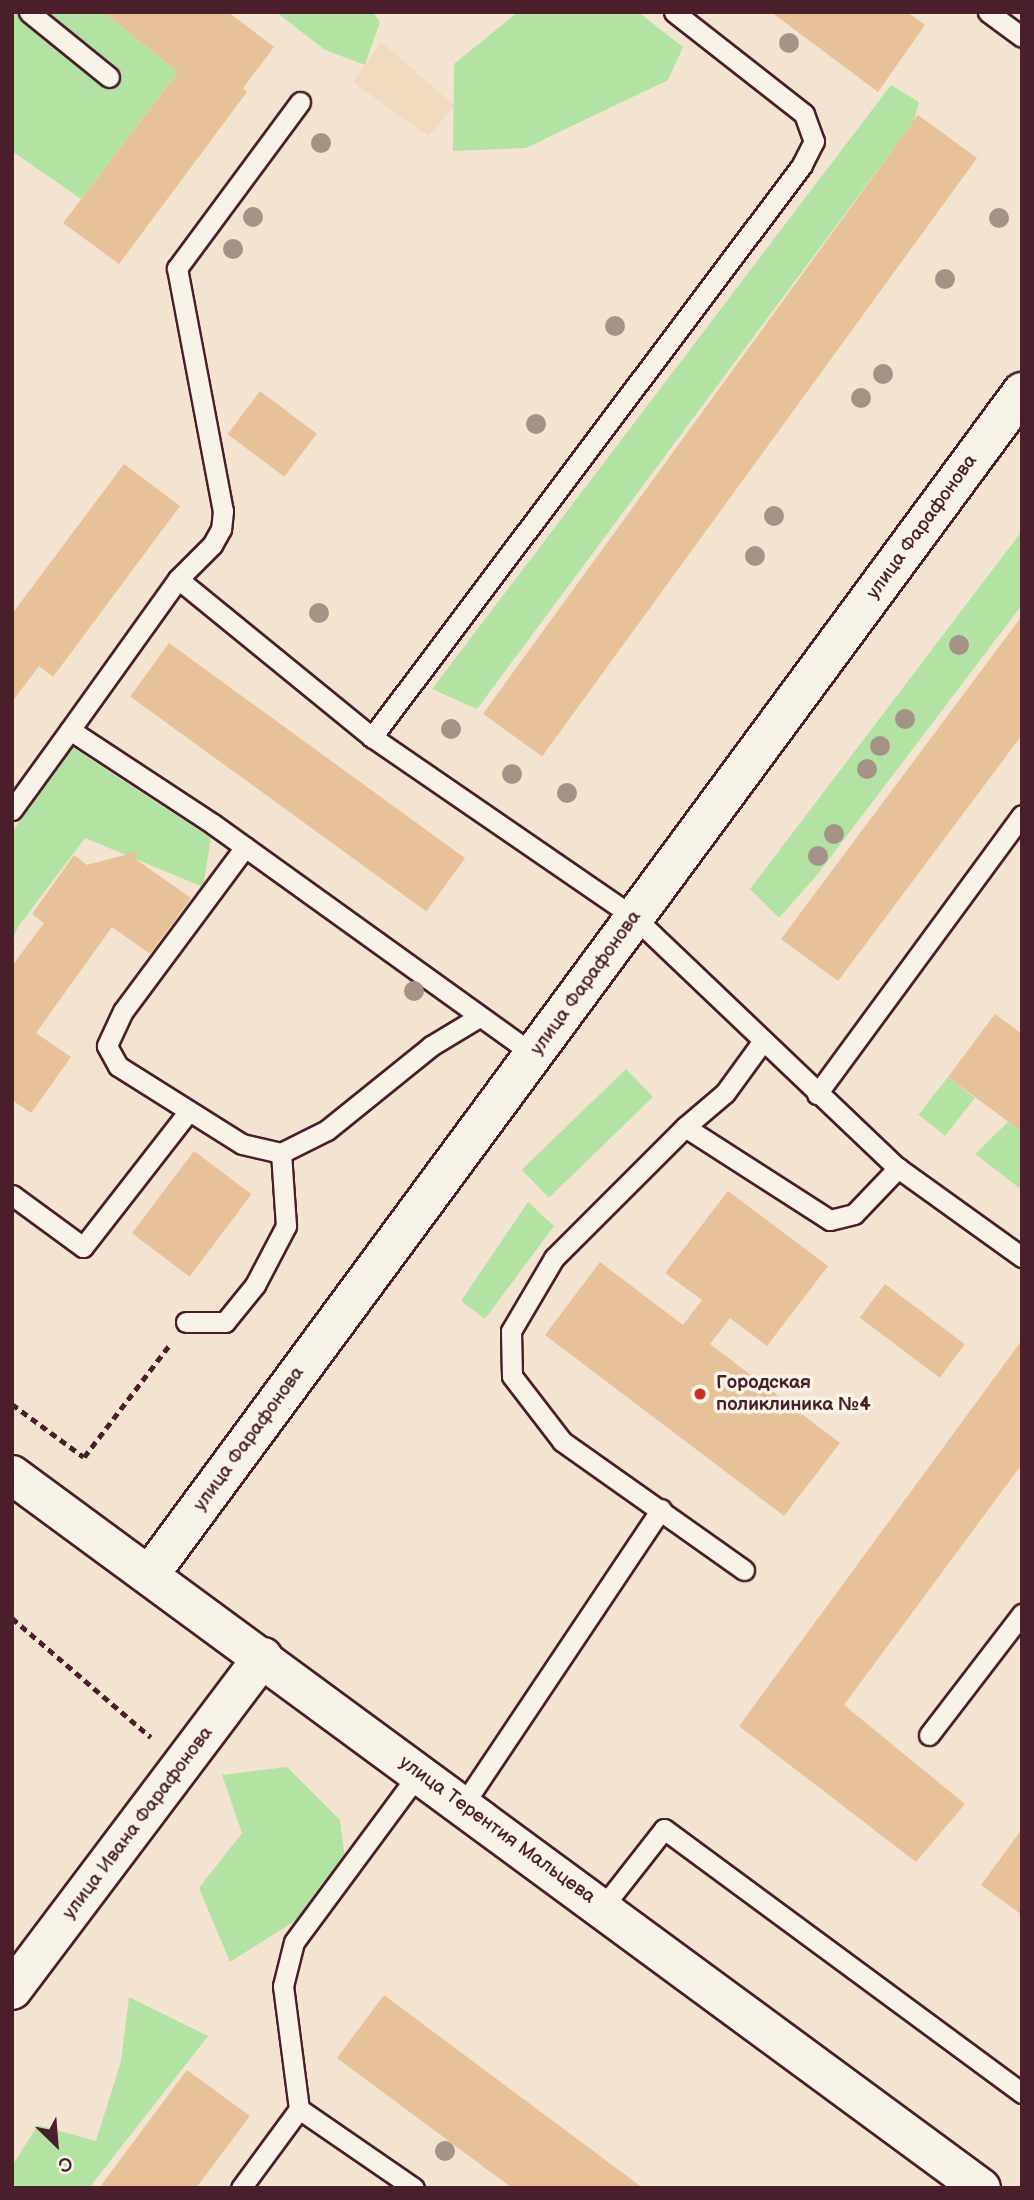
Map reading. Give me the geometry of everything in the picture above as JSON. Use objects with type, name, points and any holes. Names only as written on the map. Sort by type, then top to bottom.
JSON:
[{"type":"street","name":"улица Фарафонова","points":[[150,1574],[1022,392]]},
{"type":"street","name":"улица Терентия Мальцева","points":[[12,1475],[263,1657],[981,2188]]},
{"type":"street","name":"улица Ивана Фарафонова","points":[[12,1990],[263,1657]]},
{"type":"lane","points":[[29,12],[109,77]]},
{"type":"lane","points":[[372,737],[802,165],[814,141],[804,114],[674,12]]},
{"type":"lane","points":[[988,12],[1022,37]]},
{"type":"lane","points":[[12,810],[178,579],[212,545],[221,528],[223,511],[177,268],[300,102]]},
{"type":"lane","points":[[178,579],[372,737],[634,917],[762,1042],[898,1168],[1022,1257]]},
{"type":"lane","points":[[70,730],[245,847],[533,1055]]},
{"type":"lane","points":[[817,1094],[1022,815]]},
{"type":"lane","points":[[245,847],[123,1011],[107,1046],[117,1066],[243,1144],[281,1153],[327,1130],[431,1046],[479,1017]]},
{"type":"lane","points":[[744,1570],[562,1441],[512,1377],[510,1331],[554,1258],[685,1128],[726,1093],[762,1042]]},
{"type":"lane","points":[[12,1195],[83,1247],[189,1111]]},
{"type":"lane","points":[[685,1128],[830,1220],[853,1214],[898,1168]]},
{"type":"lane","points":[[186,1322],[225,1322],[255,1285],[286,1226],[281,1153]]},
{"type":"lane","points":[[463,1805],[661,1509]]},
{"type":"lane","points":[[929,1735],[1022,1614]]},
{"type":"lane","points":[[241,2188],[299,2109],[283,1986],[294,1942],[419,1773]]},
{"type":"lane","points":[[603,1908],[664,1829],[1022,2093]]},
{"type":"lane","points":[[299,2109],[414,2188]]},
{"type":"path","points":[[12,1404],[84,1457],[186,1322]]},
{"type":"path","points":[[12,1618],[151,1737]]},
{"type":"shaded area","points":[[381,42],[455,106],[428,136],[353,82]]},
{"type":"green space","points":[[12,12],[103,12],[178,72],[81,199],[12,151]]},
{"type":"green space","points":[[276,12],[373,12],[380,22],[365,65],[325,50]]},
{"type":"green space","points":[[518,12],[638,12],[683,47],[668,80],[526,148],[453,151],[454,64]]},
{"type":"green space","points":[[891,85],[919,102],[914,121],[477,709],[432,689]]},
{"type":"green space","points":[[1022,531],[1022,605],[817,875],[779,918],[750,889]]},
{"type":"green space","points":[[72,747],[211,838],[203,887],[85,838],[18,927],[12,941],[12,832]]},
{"type":"green space","points":[[626,1069],[653,1097],[549,1198],[522,1170]]},
{"type":"green space","points":[[948,1077],[975,1098],[945,1136],[918,1115]]},
{"type":"green space","points":[[1008,1122],[1022,1132],[1022,1190],[975,1154]]},
{"type":"green space","points":[[528,1202],[554,1226],[485,1319],[461,1301]]},
{"type":"green space","points":[[287,1767],[340,1820],[347,1874],[314,1909],[230,1962],[199,1888],[242,1833],[222,1775]]},
{"type":"green space","points":[[129,1997],[208,2036],[89,2188],[12,2188],[12,2166],[38,2125],[96,2141],[121,2061]]},
{"type":"building","points":[[103,12],[228,12],[274,47],[243,88],[247,92],[119,264],[63,223],[178,72]]},
{"type":"building","points":[[771,12],[907,12],[925,25],[878,92]]},
{"type":"building","points":[[918,115],[977,158],[542,757],[483,714]]},
{"type":"building","points":[[260,391],[317,434],[284,477],[228,434]]},
{"type":"building","points":[[124,464],[180,506],[53,677],[39,666],[12,702],[12,614]]},
{"type":"building","points":[[1022,616],[1022,735],[838,981],[781,939]]},
{"type":"building","points":[[169,643],[465,858],[426,912],[130,696]]},
{"type":"building","points":[[140,851],[134,858],[191,898],[150,954],[112,927],[36,1033],[71,1057],[31,1113],[12,1100],[12,966],[44,923],[32,914],[74,855],[87,865]]},
{"type":"building","points":[[995,1014],[1022,1034],[1022,1132],[948,1077]]},
{"type":"building","points":[[194,1151],[252,1194],[190,1277],[132,1233]]},
{"type":"building","name":"Городская поликлиника №4","points":[[728,1191],[828,1266],[767,1346],[730,1318],[710,1344],[840,1443],[784,1516],[545,1335],[600,1262],[683,1325],[702,1300],[665,1273]]},
{"type":"building","points":[[885,1284],[965,1344],[940,1378],[860,1318]]},
{"type":"building","points":[[1022,1340],[1022,1464],[844,1705],[965,1804],[916,1862],[739,1726]]},
{"type":"building","points":[[1022,1829],[1022,1915],[981,1885]]},
{"type":"building","points":[[384,1995],[643,2188],[512,2188],[337,2058]]},
{"type":"building","points":[[187,2070],[250,2116],[196,2188],[99,2188]]},
{"type":"place","name":"Городская поликлиника №4","points":[[700,1394]]}]
